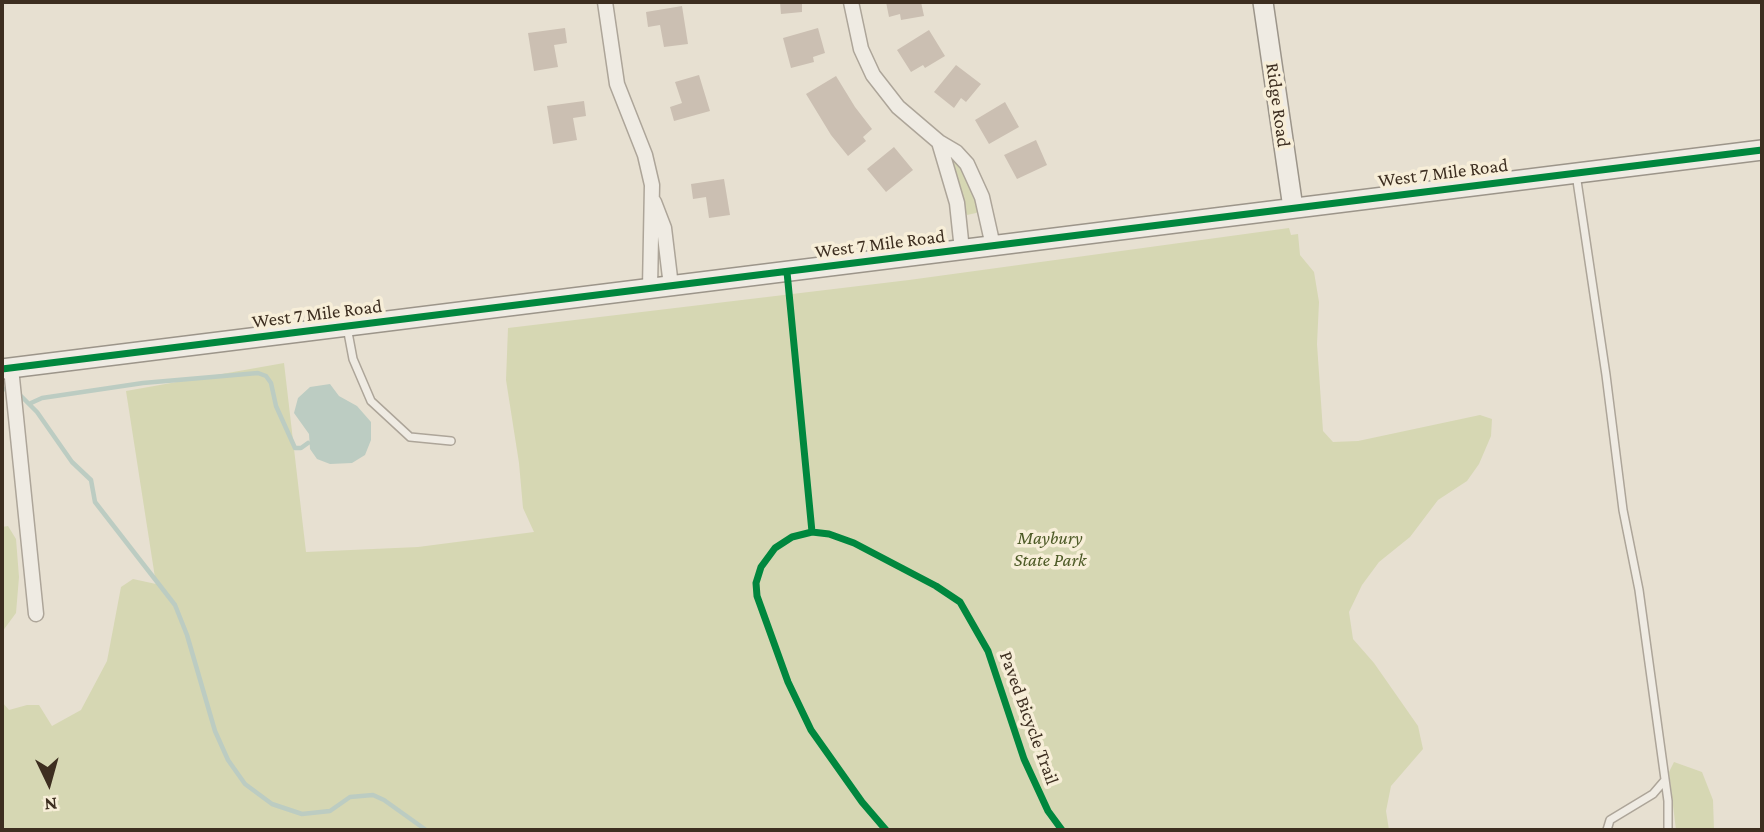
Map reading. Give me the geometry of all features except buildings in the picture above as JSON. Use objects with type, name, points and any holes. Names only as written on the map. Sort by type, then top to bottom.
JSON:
[{"type":"street","points":[[605,2],[617,84],[645,155],[653,198],[664,228],[671,286]]},
{"type":"street","points":[[851,2],[861,49],[873,75],[898,107],[939,142],[956,152],[967,164],[982,197],[993,246]]},
{"type":"street","name":"Ridge Road","points":[[1263,2],[1293,208]]},
{"type":"street","points":[[939,142],[957,203],[962,250]]},
{"type":"street","name":"West 7 Mile Road","points":[[7,369],[1762,150]]},
{"type":"street","points":[[650,288],[652,257],[649,230],[653,198]]},
{"type":"street","points":[[7,369],[36,614]]},
{"type":"lane","points":[[1576,173],[1606,375],[1622,510],[1639,590],[1668,802],[1668,830]]},
{"type":"lane","points":[[347,326],[353,359],[371,401],[410,437],[451,441]]},
{"type":"lane","points":[[1607,830],[1610,820],[1653,794],[1665,780]]},
{"type":"green space","points":[[954,158],[970,182],[979,211],[976,213],[967,215],[964,209],[951,161]]},
{"type":"green space","name":"Maybury State Park","points":[[1289,228],[1291,235],[1298,234],[1300,255],[1314,272],[1319,302],[1317,344],[1323,431],[1333,442],[1358,441],[1480,415],[1492,419],[1491,436],[1479,464],[1467,481],[1438,500],[1410,537],[1379,562],[1362,585],[1349,612],[1353,639],[1374,663],[1418,726],[1423,749],[1391,786],[1386,811],[1389,830],[2,830],[2,702],[9,710],[39,705],[52,726],[81,710],[107,661],[121,587],[133,579],[156,584],[126,391],[284,363],[306,552],[418,547],[534,532],[523,508],[506,380],[508,328],[909,280]]},
{"type":"green space","points":[[8,526],[16,539],[19,577],[16,613],[2,632],[2,527]]},
{"type":"green space","points":[[1674,762],[1702,772],[1713,800],[1714,830],[1676,830],[1669,772]]},
{"type":"shaded area","points":[[330,384],[339,396],[357,406],[371,422],[371,440],[365,455],[352,463],[330,464],[317,459],[310,449],[309,434],[294,413],[298,398],[310,387]]},
{"type":"waterway","points":[[31,403],[42,398],[143,383],[258,373],[266,376],[271,383],[276,406],[295,448],[301,448],[308,443]]},
{"type":"waterway","points":[[2,388],[21,396],[37,412],[72,462],[91,480],[95,502],[175,605],[187,635],[215,731],[228,760],[245,784],[272,804],[302,814],[330,811],[350,797],[373,795],[426,830]]},
{"type":"cycle path","points":[[2,369],[1762,150]]},
{"type":"cycle path","points":[[787,272],[812,532]]},
{"type":"cycle path","name":"Paved Bicycle Trail","points":[[886,830],[862,802],[811,730],[788,682],[757,596],[756,583],[761,567],[775,548],[792,537],[812,532],[829,534],[854,543],[936,586],[960,602],[988,651],[1024,759],[1048,811],[1062,830]]}]
